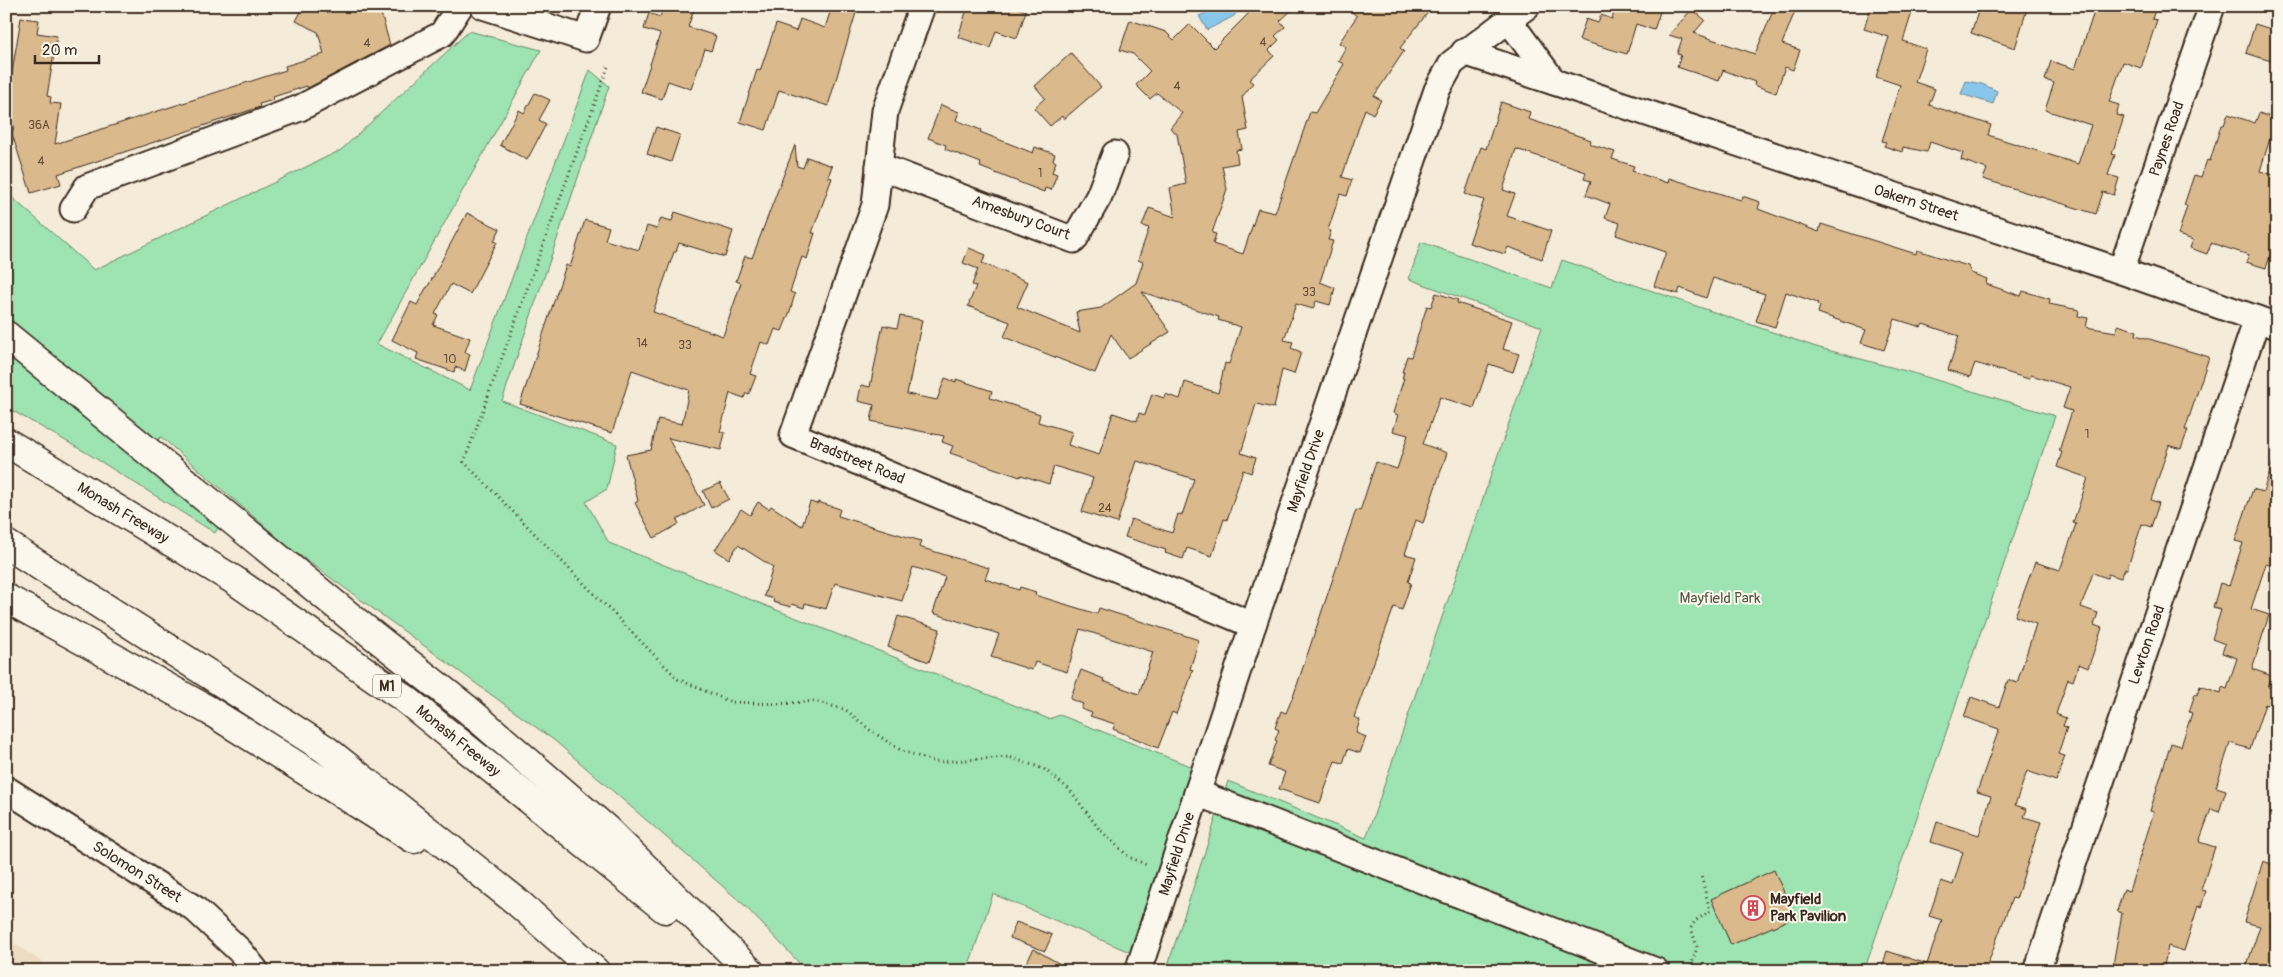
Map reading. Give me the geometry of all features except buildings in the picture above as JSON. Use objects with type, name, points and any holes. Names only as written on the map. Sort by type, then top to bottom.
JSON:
[{"type":"highway","points":[[6,334],[474,716],[606,829],[750,971]]},
{"type":"highway","name":"Monash Freeway","points":[[6,442],[234,580],[404,698],[661,905],[737,971]]},
{"type":"highway","points":[[6,544],[325,749],[516,901],[595,971]]},
{"type":"highway","points":[[6,598],[210,711],[516,901]]},
{"type":"street","points":[[73,209],[87,187],[300,108],[352,82],[442,34],[460,6]]},
{"type":"street","points":[[483,6],[586,39],[598,6]]},
{"type":"street","name":"Bradstreet Road","points":[[922,6],[886,112],[875,205],[793,435],[1253,625]]},
{"type":"street","name":"Paynes Road","points":[[2121,271],[2212,6]]},
{"type":"street","points":[[1518,12],[1554,82]]},
{"type":"street","name":"Mayfield Drive","points":[[1138,971],[1253,625],[1437,90],[1452,63],[1518,12]]},
{"type":"street","name":"Oakern Street","points":[[1464,52],[2121,271],[2267,322]]},
{"type":"street","name":"Amesbury Court","points":[[879,166],[1074,240],[1100,196],[1115,154]]},
{"type":"street","name":"Lewton Road","points":[[2038,971],[2267,322]]},
{"type":"street","name":"Solomon Street","points":[[6,789],[194,908],[240,951],[256,971]]},
{"type":"street","points":[[1197,793],[1656,971]]},
{"type":"path","points":[[608,67],[464,462],[678,679],[731,702],[778,704],[815,701],[846,710],[870,730],[902,751],[936,762],[1009,757],[1044,769],[1070,790],[1099,829],[1129,856],[1171,873]]},
{"type":"path","points":[[1690,971],[1697,947],[1691,928],[1695,920],[1710,911],[1701,876]]},
{"type":"shaded area","points":[[6,938],[56,971],[6,971]]},
{"type":"green space","points":[[469,31],[541,50],[377,344],[470,390],[590,70],[609,86],[502,401],[617,444],[607,489],[586,502],[609,543],[1049,719],[1060,715],[1195,768],[1163,865],[1142,914],[1132,953],[993,894],[967,971],[807,971],[742,903],[555,741],[291,549],[161,437],[156,442],[6,323],[6,192],[94,270],[341,150]]},
{"type":"green space","name":"Mayfield Park","points":[[1421,242],[1552,288],[1562,260],[1816,347],[1913,373],[2055,416],[1864,971],[1166,971],[1228,781],[1366,838],[1542,327],[1409,279]]},
{"type":"green space","points":[[6,353],[220,525],[215,533],[87,453],[6,407]]},
{"type":"water","points":[[1223,6],[1235,6],[1237,12],[1234,16],[1207,30],[1199,16]]},
{"type":"water","points":[[1966,81],[1982,84],[1997,91],[1993,104],[1961,94]]},
{"type":"place","name":"Mayfield Park Pavilion","points":[[1753,908]]}]
